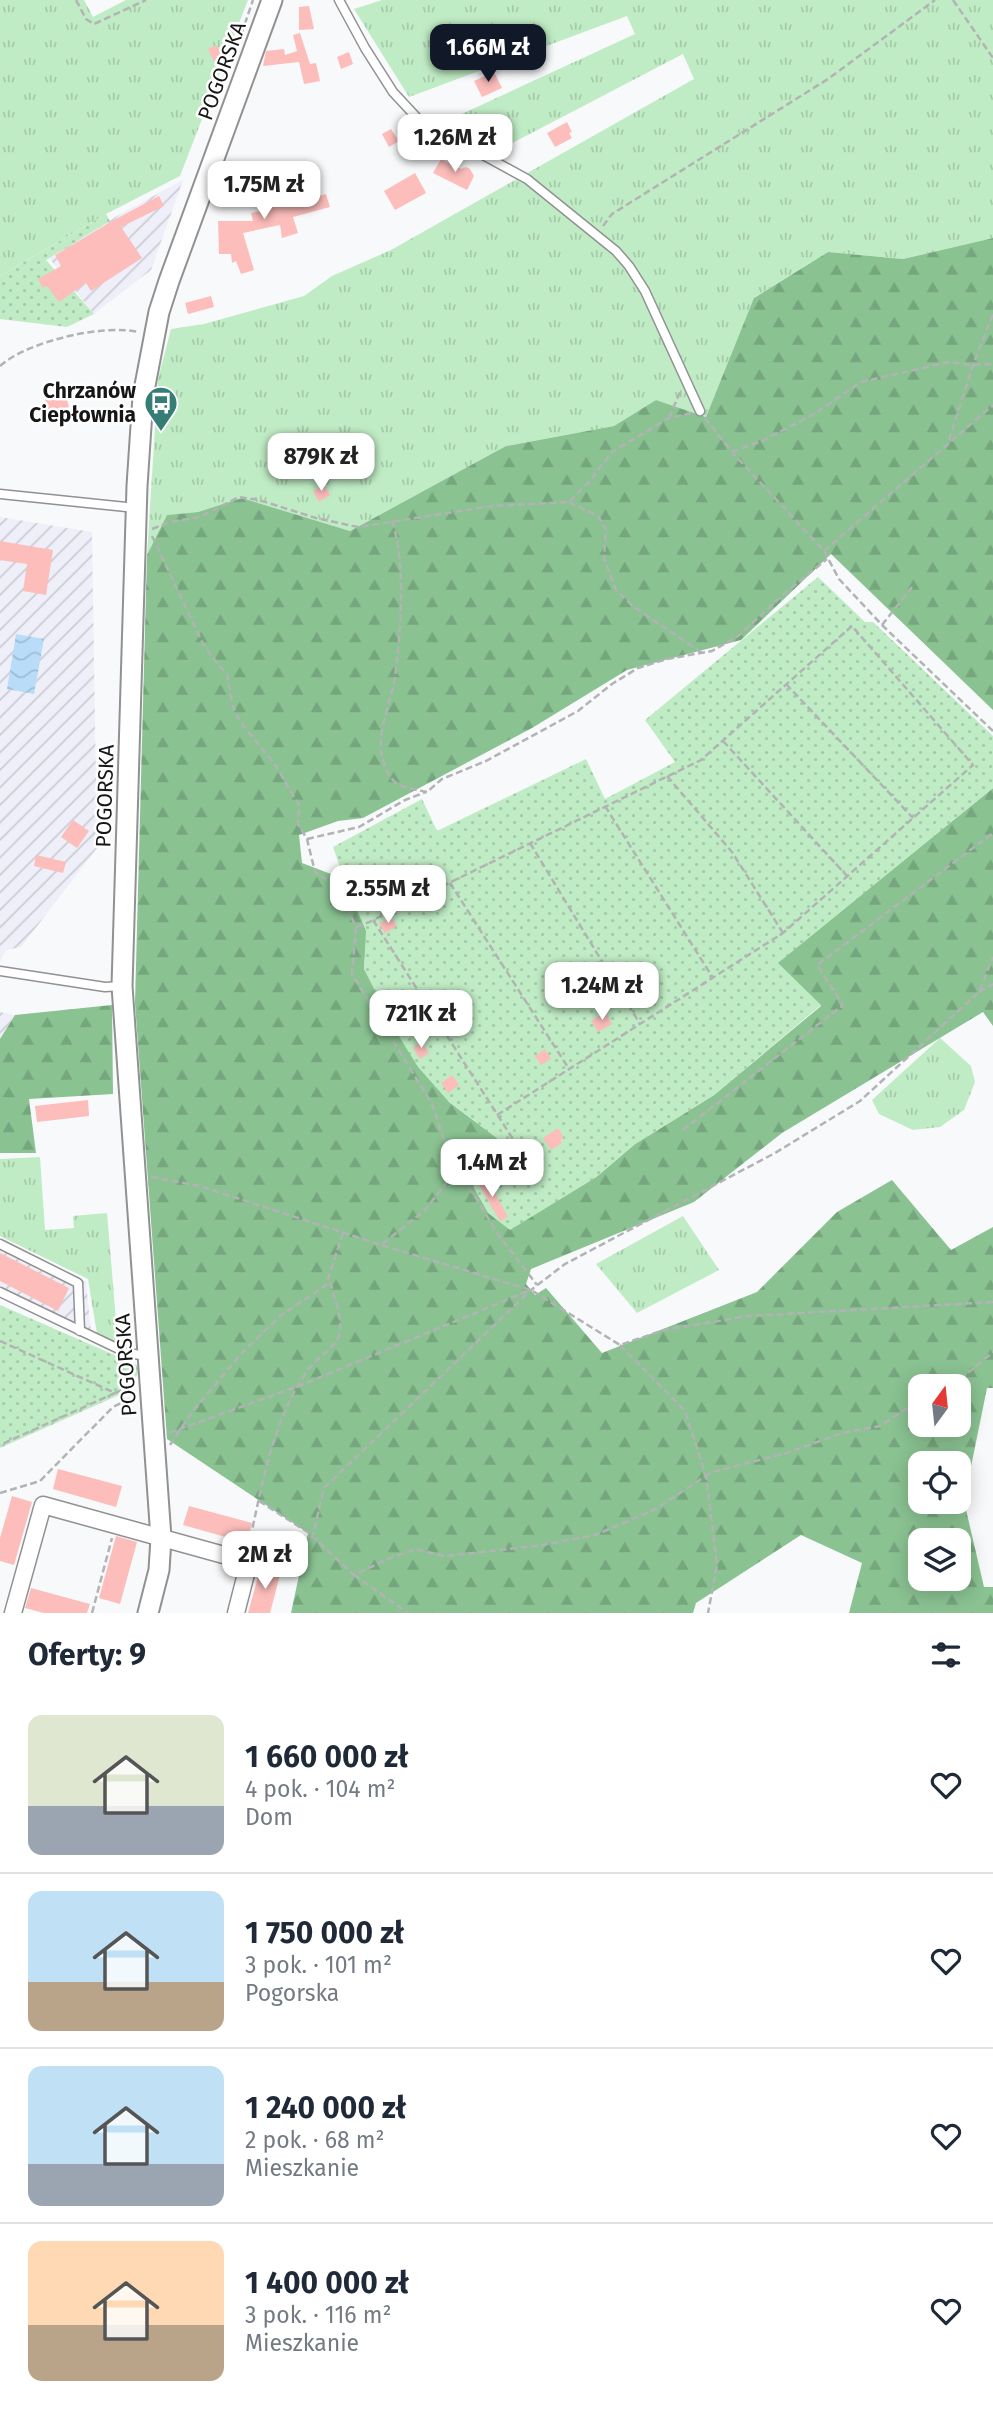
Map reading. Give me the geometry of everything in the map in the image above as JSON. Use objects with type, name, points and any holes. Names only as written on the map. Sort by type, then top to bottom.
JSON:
[{"type":"street","name":"POGORSKA","points":[[148,1613],[159,1570],[160,1538],[122,986],[136,508],[143,396],[154,334],[169,281],[272,0]]},
{"type":"street","points":[[13,1613],[43,1505],[248,1562],[236,1613]]},
{"type":"lane","points":[[339,0],[393,92],[419,120],[536,185],[597,235],[629,266],[645,291],[700,411]]},
{"type":"lane","points":[[0,494],[136,508]]},
{"type":"lane","points":[[0,971],[104,987],[122,986]]},
{"type":"lane","points":[[0,1244],[78,1283],[79,1331]]},
{"type":"lane","points":[[0,1292],[127,1353],[148,1356]]},
{"type":"path","points":[[76,0],[86,19],[94,24],[146,0]]},
{"type":"path","points":[[597,235],[612,214],[828,79],[935,0]]},
{"type":"path","points":[[953,0],[993,58]]},
{"type":"path","points":[[949,442],[973,365],[993,314]]},
{"type":"path","points":[[0,366],[37,346],[87,332],[121,328],[154,334]]},
{"type":"path","points":[[732,452],[762,441],[814,414],[861,382],[949,362],[993,364]]},
{"type":"path","points":[[669,418],[685,379]]},
{"type":"path","points":[[824,551],[993,405]]},
{"type":"path","points":[[569,502],[589,482],[612,452],[669,418],[700,411],[732,452],[824,551],[839,579],[882,625],[993,732]]},
{"type":"path","points":[[537,1285],[455,1172],[432,1104],[352,974],[356,928],[338,888],[315,872],[307,839],[298,824],[299,805],[276,766],[239,720],[232,704],[227,673],[203,644],[149,530],[170,522],[200,517],[239,497],[260,500],[358,527],[492,506],[569,502],[598,516],[606,530],[604,558],[616,590],[634,607],[702,653]]},
{"type":"path","points":[[392,521],[398,539],[398,637],[395,678],[383,723],[380,752],[390,778],[404,788],[427,792]]},
{"type":"path","points":[[307,839],[359,827],[405,800],[427,792],[442,779],[486,761],[578,711],[612,684],[638,668],[667,659],[712,651],[738,636],[827,559]]},
{"type":"path","points":[[882,625],[912,587]]},
{"type":"path","points":[[356,928],[701,760],[852,626],[973,765],[783,933],[497,1115]]},
{"type":"path","points":[[786,684],[913,818]]},
{"type":"path","points":[[723,741],[848,876]]},
{"type":"path","points":[[667,776],[732,852],[783,933]]},
{"type":"path","points":[[605,806],[713,978]]},
{"type":"path","points":[[683,1130],[843,1005],[817,965],[993,833]]},
{"type":"path","points":[[530,843],[640,1024]]},
{"type":"path","points":[[449,883],[569,1069]]},
{"type":"path","points":[[373,920],[518,1147]]},
{"type":"path","points":[[979,992],[993,957]]},
{"type":"path","points":[[312,1539],[324,1488],[537,1285],[565,1264],[775,1153],[860,1101],[979,992],[993,984]]},
{"type":"path","points":[[381,1245],[424,1211],[455,1172]]},
{"type":"path","points":[[134,1173],[200,1186],[531,1290],[620,1345],[685,1411],[706,1476],[717,1565],[708,1613]]},
{"type":"path","points":[[164,1453],[192,1412],[242,1353],[280,1316],[320,1290],[329,1278],[343,1233]]},
{"type":"path","points":[[246,1557],[274,1438],[306,1372],[320,1355],[333,1345],[340,1332],[329,1278]]},
{"type":"path","points":[[180,1429],[299,1386],[531,1290]]},
{"type":"path","points":[[620,1345],[664,1330],[749,1316],[993,1302]]},
{"type":"path","points":[[0,1341],[115,1393]]},
{"type":"path","points":[[966,1374],[993,1352]]},
{"type":"path","points":[[0,1445],[131,1387],[140,1393],[113,1407],[40,1481],[0,1493]]},
{"type":"path","points":[[354,1575],[416,1549],[444,1556],[542,1545],[595,1535],[654,1510],[712,1472],[787,1453],[842,1433],[880,1426],[908,1408]]},
{"type":"path","points":[[259,1501],[309,1533],[312,1539],[354,1575],[408,1613]]},
{"type":"path","points":[[92,1613],[116,1524]]},
{"type":"shaded area","points":[[183,180],[151,270],[94,314],[49,258],[122,213]]},
{"type":"shaded area","points":[[0,517],[92,532],[97,848],[21,947],[6,950],[0,961]]},
{"type":"shaded area","points":[[0,1012],[15,1015],[0,1039]]},
{"type":"shaded area","points":[[0,1238],[86,1282],[92,1342],[0,1298]]},
{"type":"green space","points":[[0,0],[84,0],[93,17],[126,0],[248,0],[180,176],[106,214],[0,276]]},
{"type":"green space","points":[[382,0],[993,0],[993,238],[903,259],[828,252],[755,297],[706,417],[656,400],[614,426],[506,446],[350,531],[242,498],[198,512],[167,515],[147,555],[158,379],[171,329],[204,324],[304,296],[332,276],[391,250],[694,79],[683,54],[497,151],[440,124],[635,34],[627,16],[409,97],[354,9]]},
{"type":"green space","points":[[106,214],[110,221],[46,260],[94,314],[67,327],[0,319],[0,276]]},
{"type":"green space","points":[[993,238],[993,710],[831,554],[741,640],[627,670],[532,728],[363,818],[338,821],[299,835],[302,863],[344,879],[367,931],[364,969],[449,1102],[497,1138],[510,1159],[469,1180],[595,1178],[635,1144],[714,1095],[821,1006],[777,963],[993,788],[993,1026],[983,1012],[782,1133],[694,1202],[531,1269],[526,1284],[535,1295],[546,1288],[602,1353],[757,1292],[837,1212],[892,1180],[951,1250],[993,1227],[993,1388],[987,1388],[971,1467],[971,1451],[908,1451],[908,1514],[967,1514],[970,1528],[908,1528],[908,1591],[971,1591],[971,1531],[984,1587],[993,1587],[993,1613],[849,1613],[862,1563],[801,1535],[696,1603],[693,1613],[291,1613],[308,1533],[167,1439],[135,1003],[147,555],[167,515],[198,512],[242,498],[350,531],[506,446],[614,426],[656,400],[706,417],[754,298],[828,252],[903,259]]},
{"type":"green space","points":[[818,577],[865,622],[873,622],[993,736],[993,788],[778,963],[821,1005],[714,1095],[635,1144],[595,1178],[510,1230],[488,1213],[469,1179],[509,1159],[497,1138],[449,1102],[418,1067],[392,1025],[364,969],[366,931],[333,847],[422,799],[437,831],[586,759],[605,799],[675,762],[645,720]]},
{"type":"green space","points":[[112,1005],[113,1094],[29,1099],[36,1153],[0,1153],[0,1039],[15,1015]]},
{"type":"green space","points":[[940,1038],[971,1066],[975,1082],[964,1110],[940,1127],[913,1130],[879,1114],[872,1100]]},
{"type":"green space","points":[[40,1157],[45,1230],[74,1228],[73,1216],[107,1213],[118,1344],[97,1334],[88,1279],[0,1236],[0,1159]]},
{"type":"green space","points":[[683,1216],[719,1270],[637,1313],[596,1264]]},
{"type":"green space","points":[[0,1305],[142,1367],[128,1391],[0,1448]]},
{"type":"water","points":[[16,634],[44,639],[34,694],[7,689]]},
{"type":"building","points":[[309,6],[314,29],[299,30],[299,7]]},
{"type":"building","points":[[300,33],[310,64],[316,63],[320,81],[304,84],[299,62],[263,66],[266,51],[284,49],[285,55],[297,51],[293,35]]},
{"type":"building","points":[[216,45],[223,56],[214,61],[208,49]]},
{"type":"building","points":[[349,52],[353,64],[341,69],[337,57]]},
{"type":"building","points":[[494,72],[502,88],[482,97],[474,81]]},
{"type":"building","points":[[567,122],[572,138],[555,147],[547,133]]},
{"type":"building","points":[[391,129],[399,141],[389,147],[382,134]]},
{"type":"building","points":[[441,159],[461,169],[470,169],[474,176],[467,190],[433,173]]},
{"type":"building","points":[[415,173],[426,193],[395,210],[384,191]]},
{"type":"building","points":[[273,174],[278,206],[326,194],[330,207],[293,217],[298,233],[282,238],[280,225],[243,233],[254,270],[241,274],[236,261],[232,263],[231,254],[219,254],[218,221],[253,221],[251,213],[260,211],[255,176]]},
{"type":"building","points":[[159,196],[164,206],[121,227],[142,258],[91,291],[86,283],[59,302],[47,286],[43,288],[38,279],[61,266],[55,255]]},
{"type":"building","points":[[211,296],[214,307],[188,314],[185,303]]},
{"type":"building","points":[[64,389],[69,407],[49,413],[44,395]]},
{"type":"building","points":[[324,485],[330,495],[319,502],[313,491]]},
{"type":"building","points":[[0,541],[53,550],[46,595],[23,591],[27,564],[0,560]]},
{"type":"building","points":[[73,820],[89,831],[77,848],[61,837]]},
{"type":"building","points":[[36,855],[66,862],[63,873],[34,866]]},
{"type":"building","points":[[391,917],[397,926],[385,933],[379,924]]},
{"type":"building","points":[[605,1012],[612,1024],[598,1032],[591,1021]]},
{"type":"building","points":[[422,1042],[429,1053],[420,1059],[413,1048]]},
{"type":"building","points":[[545,1049],[551,1059],[541,1065],[535,1056]]},
{"type":"building","points":[[452,1075],[459,1085],[448,1093],[441,1083]]},
{"type":"building","points":[[88,1100],[89,1116],[37,1122],[35,1106]]},
{"type":"building","points":[[558,1128],[564,1138],[560,1140],[562,1143],[551,1150],[543,1138]]},
{"type":"building","points":[[486,1177],[508,1217],[500,1221],[477,1182]]},
{"type":"building","points":[[0,1253],[69,1288],[58,1311],[0,1281]]},
{"type":"building","points":[[58,1469],[122,1486],[116,1507],[53,1489]]},
{"type":"building","points":[[12,1496],[32,1502],[14,1565],[0,1561],[0,1538]]},
{"type":"building","points":[[189,1506],[252,1523],[247,1543],[183,1525]]},
{"type":"building","points":[[116,1536],[137,1542],[120,1604],[99,1598]]},
{"type":"building","points":[[261,1566],[281,1571],[270,1613],[248,1613]]},
{"type":"building","points":[[31,1588],[90,1604],[87,1613],[44,1613],[25,1608]]},
{"type":"place","name":"Chrzanów Ciepłownia","points":[[161,433]]}]
